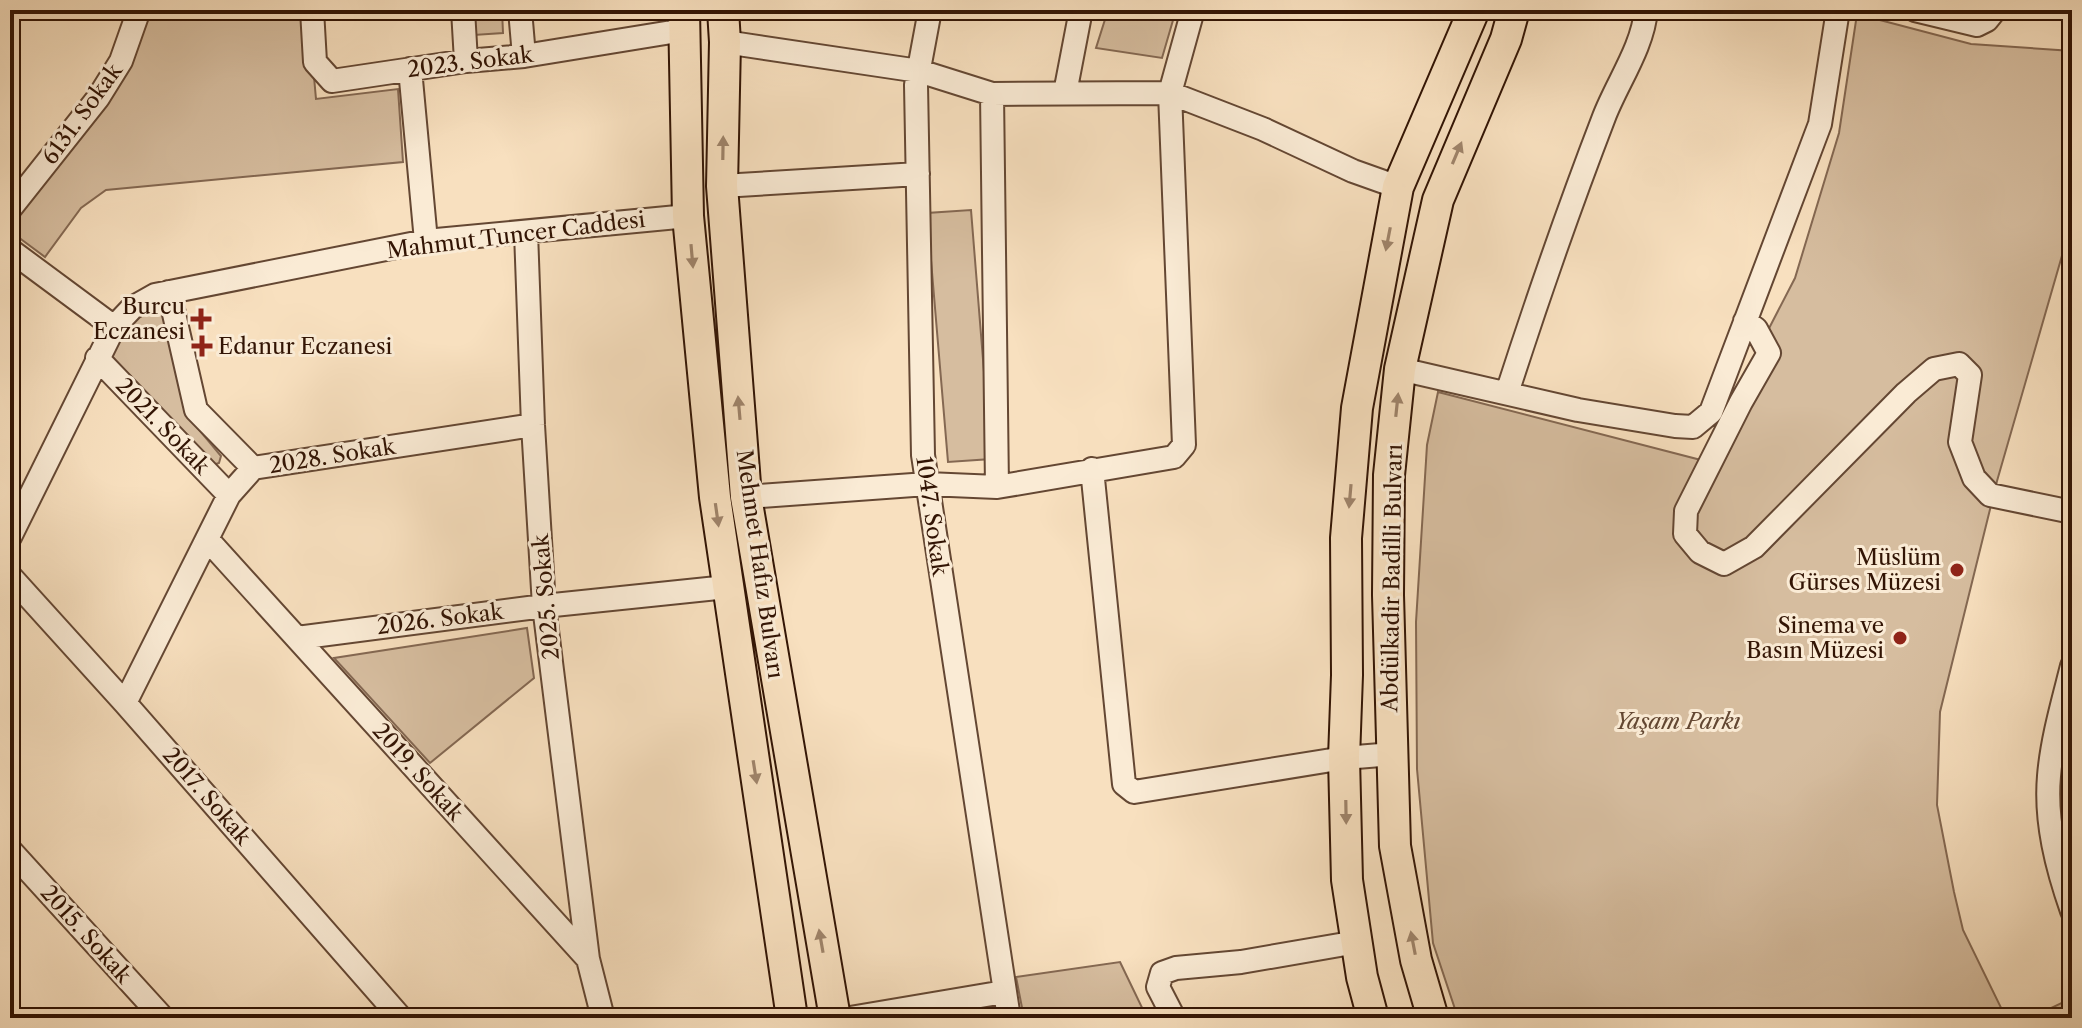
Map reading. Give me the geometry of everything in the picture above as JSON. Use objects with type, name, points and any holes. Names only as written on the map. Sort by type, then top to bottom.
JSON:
[{"type":"main road","name":"Mehmet Hafız Bulvarı","points":[[723,10],[722,186],[746,497],[835,1018]]},
{"type":"main road","name":"Abdülkadir Badilli Bulvarı","points":[[1373,1018],[1362,977],[1347,880],[1344,758],[1346,538],[1357,408],[1398,187],[1474,10]]},
{"type":"main road","name":"Abdülkadir Badilli Bulvarı","points":[[1433,1018],[1416,960],[1395,846],[1388,595],[1389,475],[1400,369],[1438,200],[1506,39],[1514,10]]},
{"type":"main road","name":"Mehmet Hafız Bulvarı","points":[[684,20],[688,216],[715,497],[792,1018]]},
{"type":"street","name":"6131. Sokak","points":[[10,209],[98,98],[121,61],[139,10]]},
{"type":"street","name":"2023. Sokak","points":[[312,10],[315,62],[332,81],[466,61],[524,56],[684,20]]},
{"type":"street","points":[[463,10],[466,61]]},
{"type":"street","points":[[520,10],[524,56]]},
{"type":"street","name":"1047. Sokak","points":[[930,10],[916,85],[923,455],[1009,1018]]},
{"type":"street","points":[[1065,93],[1081,10]]},
{"type":"street","points":[[746,497],[927,484],[997,487],[1174,457],[1184,445],[1170,93],[1193,10]]},
{"type":"street","points":[[1507,393],[1554,249],[1612,95],[1645,26],[1646,10]]},
{"type":"street","points":[[1400,369],[1578,410],[1693,427],[1711,412],[1820,124],[1838,10]]},
{"type":"street","points":[[1915,10],[1977,25],[1987,20],[1995,10]]},
{"type":"street","points":[[725,42],[919,71],[992,94],[1170,93],[1398,187]]},
{"type":"street","points":[[410,69],[426,241]]},
{"type":"street","points":[[992,94],[997,487]]},
{"type":"street","points":[[722,186],[918,174]]},
{"type":"street","name":"Mahmut Tuncer Caddesi","points":[[10,537],[114,327],[132,308],[155,295],[426,241],[688,216]]},
{"type":"street","name":"2025. Sokak","points":[[526,232],[544,606],[588,959]]},
{"type":"street","points":[[10,250],[114,327]]},
{"type":"street","points":[[169,292],[196,410],[253,468]]},
{"type":"street","points":[[1745,321],[1756,329],[1769,353],[1686,511],[1685,534],[1700,552],[1724,564],[1754,547],[1906,393],[1934,369],[1959,364],[1970,375],[1960,442],[1974,478],[1990,495],[2072,512]]},
{"type":"street","name":"2021. Sokak","points":[[97,358],[229,495]]},
{"type":"street","name":"2028. Sokak","points":[[125,703],[229,495],[253,468],[533,425]]},
{"type":"street","points":[[1092,469],[1124,784],[1134,792],[1344,758],[1393,754]]},
{"type":"street","name":"2019. Sokak","points":[[207,539],[588,959],[603,1018]]},
{"type":"street","name":"2017. Sokak","points":[[10,576],[401,1018]]},
{"type":"street","name":"2026. Sokak","points":[[297,638],[544,606],[727,587]]},
{"type":"street","points":[[2072,666],[2049,777],[2050,829],[2072,911]]},
{"type":"street","name":"2015. Sokak","points":[[10,850],[163,1018]]},
{"type":"street","points":[[1174,1018],[1158,987],[1162,973],[1176,968],[1241,962],[1357,942]]},
{"type":"street","points":[[850,1018],[1004,992]]},
{"type":"green space","points":[[146,10],[308,10],[316,99],[398,89],[403,162],[106,190],[81,208],[45,257],[10,231],[10,224],[126,63]]},
{"type":"green space","points":[[473,10],[502,10],[503,33],[474,35]]},
{"type":"green space","points":[[1108,10],[1176,10],[1162,58],[1096,48]]},
{"type":"green space","name":"Yaşam Parkı","points":[[1857,14],[1971,44],[2072,51],[2072,221],[1997,481],[1940,712],[1937,805],[1954,892],[1963,930],[2006,1018],[1458,1018],[1433,943],[1417,769],[1416,622],[1427,445],[1438,392],[1701,460],[1795,278],[1839,133]]},
{"type":"green space","points":[[971,210],[991,459],[948,462],[927,213]]},
{"type":"green space","points":[[156,306],[165,317],[186,414],[221,456],[219,463],[213,465],[109,353],[136,314]]},
{"type":"green space","points":[[527,628],[534,678],[430,763],[334,658]]},
{"type":"green space","points":[[1120,962],[1147,1018],[1024,1018],[1016,977]]},
{"type":"green space","points":[[2072,998],[2072,1018],[2030,1018]]},
{"type":"place","name":"Burcu Eczanesi","points":[[201,319]]},
{"type":"place","name":"Edanur Eczanesi","points":[[202,346]]},
{"type":"place","name":"Müslüm Gürses Müzesi","points":[[1957,570]]},
{"type":"place","name":"Sinema ve Basın Müzesi","points":[[1900,638]]}]
